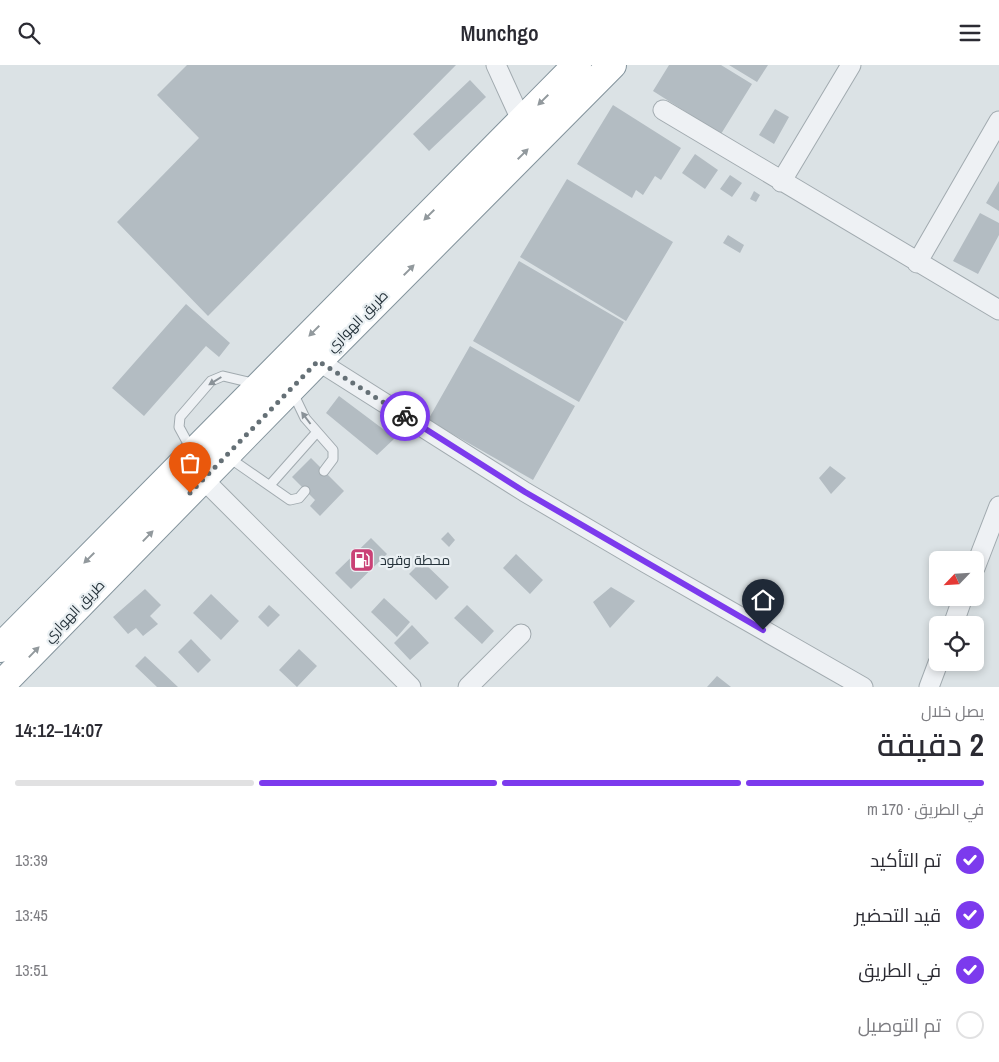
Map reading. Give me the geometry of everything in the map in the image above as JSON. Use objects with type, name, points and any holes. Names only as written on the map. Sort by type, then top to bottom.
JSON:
[{"type":"highway","name":"طريق الهواري","points":[[0,648],[577,65]]},
{"type":"highway","name":"طريق الهواري","points":[[0,687],[318,361],[612,65]]},
{"type":"street","points":[[496,65],[522,121]]},
{"type":"street","points":[[781,182],[851,65]]},
{"type":"street","points":[[663,111],[999,310]]},
{"type":"street","points":[[917,263],[999,121]]},
{"type":"street","points":[[318,361],[525,492],[863,687]]},
{"type":"street","points":[[203,479],[411,687]]},
{"type":"street","points":[[982,551],[999,506]]},
{"type":"street","points":[[468,687],[521,634]]},
{"type":"street","points":[[929,687],[935,671]]},
{"type":"lane","points":[[193,453],[180,427],[180,417],[211,381],[223,376],[261,385]]},
{"type":"lane","points":[[292,388],[301,412],[330,445],[334,455],[324,471]]},
{"type":"lane","points":[[270,485],[317,432]]},
{"type":"lane","points":[[226,456],[290,499],[299,498],[306,491]]},
{"type":"building","points":[[187,65],[456,65],[208,316],[117,222],[199,138],[157,95]]},
{"type":"building","points":[[669,65],[721,65],[752,84],[721,134],[653,91]]},
{"type":"building","points":[[729,65],[768,65],[757,82]]},
{"type":"building","points":[[470,80],[486,97],[429,151],[413,134]]},
{"type":"building","points":[[613,105],[681,148],[661,180],[655,176],[643,195],[636,190],[632,198],[577,164]]},
{"type":"building","points":[[775,109],[789,117],[774,144],[759,135]]},
{"type":"building","points":[[695,154],[718,170],[705,189],[682,173]]},
{"type":"building","points":[[730,175],[742,183],[732,197],[720,189]]},
{"type":"building","points":[[567,179],[673,242],[626,321],[520,257]]},
{"type":"building","points":[[999,181],[999,211],[986,203]]},
{"type":"building","points":[[754,191],[760,195],[756,202],[750,199]]},
{"type":"building","points":[[980,213],[999,223],[999,235],[978,274],[953,261]]},
{"type":"building","points":[[728,235],[744,245],[740,253],[723,243]]},
{"type":"building","points":[[519,261],[624,322],[579,402],[473,341]]},
{"type":"building","points":[[186,304],[230,343],[219,357],[206,346],[144,416],[112,388]]},
{"type":"building","points":[[470,346],[575,406],[533,480],[428,420]]},
{"type":"building","points":[[339,396],[395,438],[377,455],[326,413]]},
{"type":"building","points":[[311,458],[344,491],[320,516],[310,506],[315,500],[292,477]]},
{"type":"building","points":[[830,466],[846,478],[831,494],[819,478]]},
{"type":"building","points":[[448,532],[455,540],[449,547],[441,539]]},
{"type":"building","points":[[371,538],[387,554],[351,589],[335,573]]},
{"type":"building","points":[[516,554],[543,580],[530,594],[503,568]]},
{"type":"building","points":[[422,561],[449,587],[436,600],[409,574]]},
{"type":"building","points":[[611,587],[635,601],[610,628],[593,602]]},
{"type":"building","points":[[145,589],[161,605],[150,616],[158,624],[143,636],[136,628],[128,634],[113,617]]},
{"type":"building","points":[[211,594],[239,621],[221,640],[193,613]]},
{"type":"building","points":[[384,598],[410,622],[397,637],[371,612]]},
{"type":"building","points":[[269,605],[280,615],[268,627],[258,617]]},
{"type":"building","points":[[467,605],[494,631],[482,644],[454,618]]},
{"type":"building","points":[[412,625],[429,643],[410,660],[394,643]]},
{"type":"building","points":[[191,639],[211,660],[198,673],[178,652]]},
{"type":"building","points":[[299,649],[317,666],[297,687],[279,670]]},
{"type":"building","points":[[145,656],[178,687],[157,687],[135,666]]},
{"type":"building","points":[[717,676],[731,687],[707,687]]},
{"type":"way so far","points":[[190,493],[318,361],[405,416]]},
{"type":"place","name":"محطة وقود","points":[[362,560]]},
{"type":"route","points":[[405,416],[525,492],[763,630]]}]
